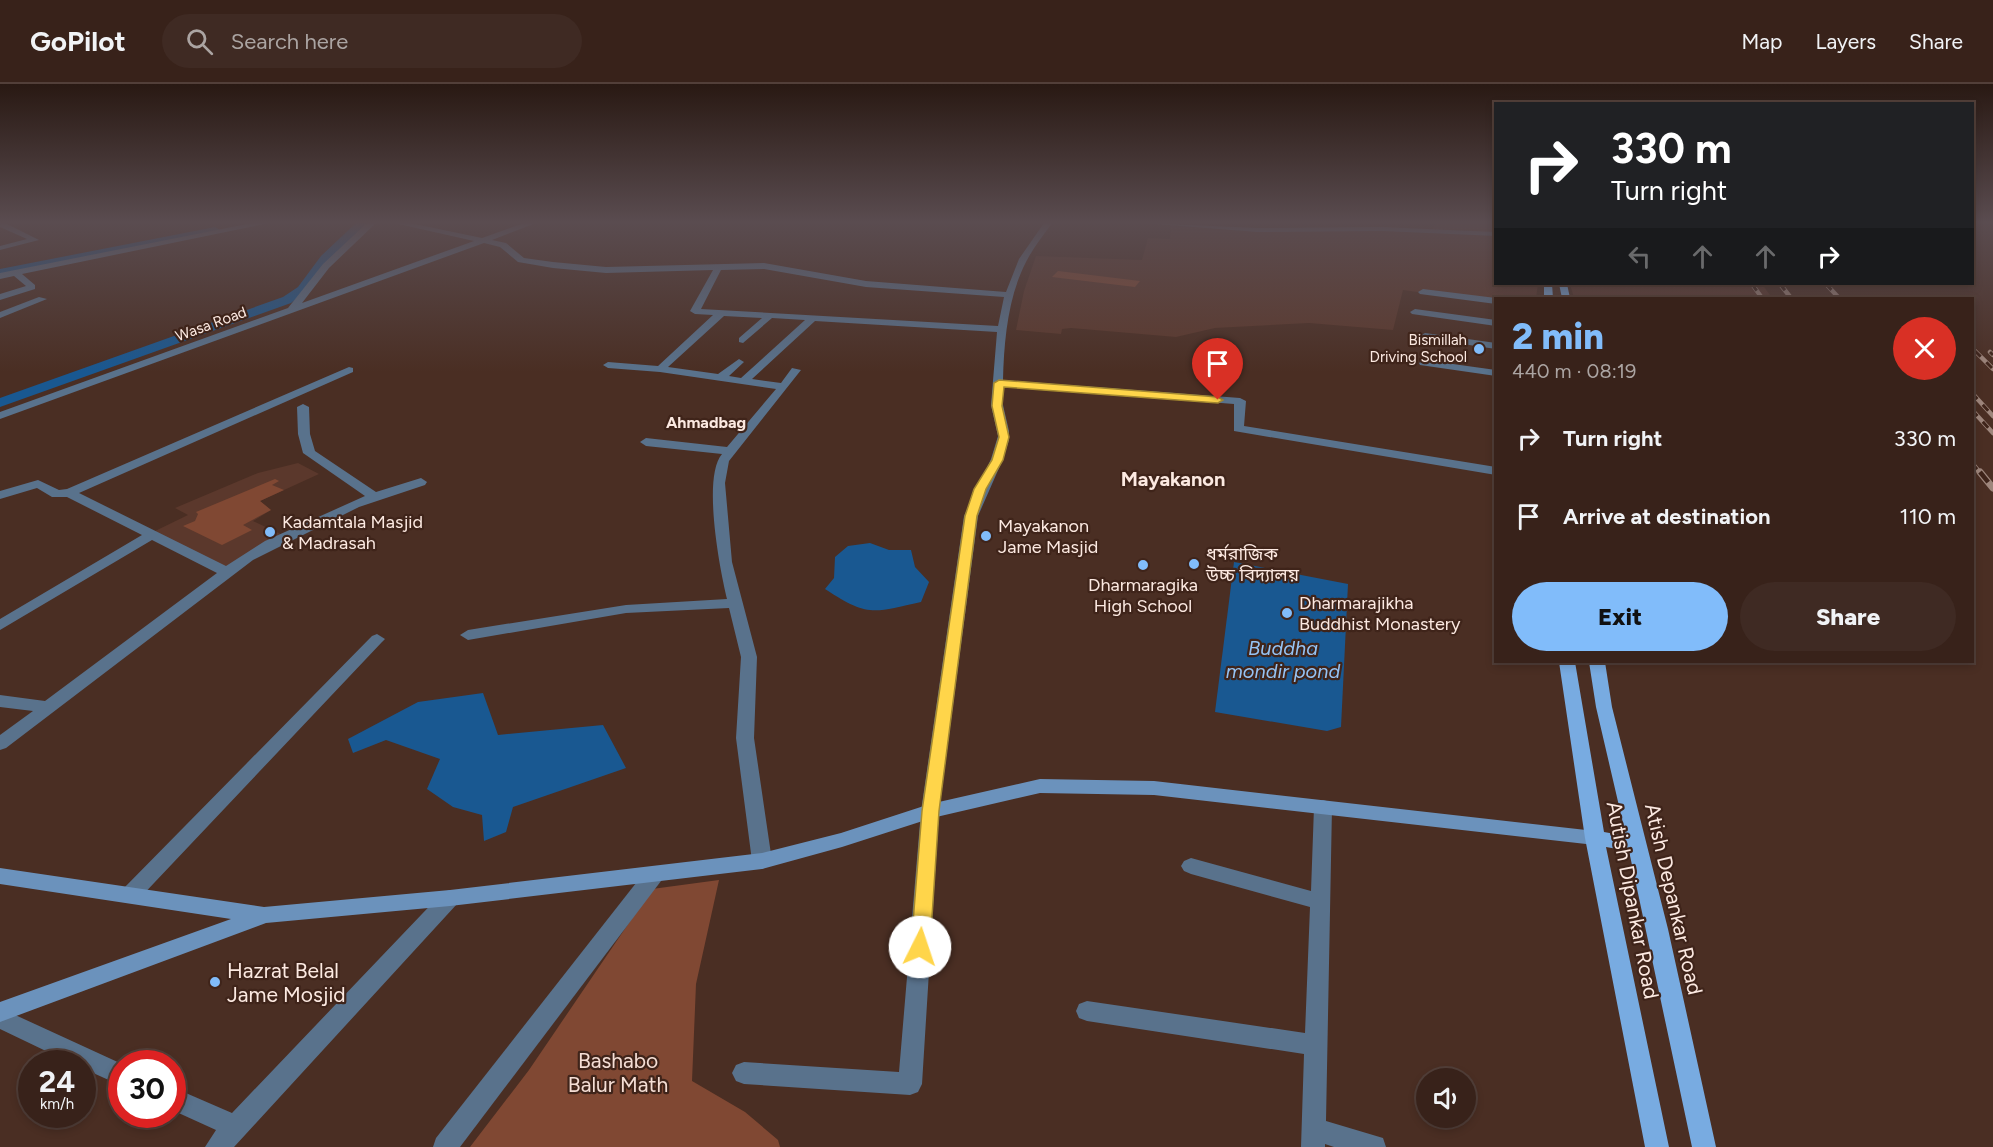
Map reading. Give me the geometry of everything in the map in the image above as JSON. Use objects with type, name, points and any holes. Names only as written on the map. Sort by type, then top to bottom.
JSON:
[{"type":"main road","name":"Autish Dipankar Road","points":[[1567,663],[1595,838],[1657,1147]]},
{"type":"main road","name":"Atish Depankar Road","points":[[1597,663],[1604,707],[1658,929],[1704,1147]]},
{"type":"main road","points":[[1595,838],[1636,845]]},
{"type":"street","points":[[0,276],[16,273],[32,286],[0,297]]},
{"type":"street","points":[[291,311],[321,273]]},
{"type":"street","name":"Wasa Road","points":[[0,416],[397,273]]},
{"type":"street","points":[[716,273],[695,312],[1002,329]]},
{"type":"street","points":[[801,273],[866,284],[1010,296]]},
{"type":"street","points":[[744,1073],[910,1084],[930,811],[971,516],[980,489],[997,460],[1004,437],[997,406],[1002,329],[1018,273]]},
{"type":"street","points":[[1423,292],[1494,301]]},
{"type":"street","points":[[0,315],[42,299]]},
{"type":"street","points":[[1415,312],[1494,323]]},
{"type":"street","points":[[660,369],[721,313]]},
{"type":"street","points":[[743,340],[769,316]]},
{"type":"street","points":[[744,381],[812,319]]},
{"type":"street","points":[[1425,336],[1494,346]]},
{"type":"street","points":[[720,378],[739,362]]},
{"type":"street","points":[[1424,363],[1494,373]]},
{"type":"street","points":[[608,365],[660,369],[784,387]]},
{"type":"street","points":[[0,495],[38,484],[57,494],[69,494],[349,370]]},
{"type":"street","points":[[762,861],[745,738],[749,657],[725,561],[719,483],[723,460],[796,370]]},
{"type":"street","points":[[999,383],[1240,401],[1238,429],[1494,471]]},
{"type":"street","points":[[303,406],[304,434],[309,453],[374,496]]},
{"type":"street","points":[[646,442],[730,451]]},
{"type":"street","points":[[0,744],[246,556],[267,544],[374,496],[421,482]]},
{"type":"street","points":[[69,494],[227,572]]},
{"type":"street","points":[[0,625],[151,535]]},
{"type":"street","points":[[468,635],[626,609],[736,603]]},
{"type":"street","points":[[130,895],[377,639]]},
{"type":"street","points":[[0,701],[48,707]]},
{"type":"street","points":[[0,876],[265,915],[450,898],[762,861],[842,840],[930,811],[1040,786],[1154,788],[1595,838]]},
{"type":"street","points":[[1323,807],[1322,902],[1313,1138],[1374,1147]]},
{"type":"street","points":[[1191,866],[1322,902]]},
{"type":"street","points":[[445,1147],[654,875]]},
{"type":"street","points":[[217,1147],[450,898]]},
{"type":"street","points":[[0,1012],[265,915]]},
{"type":"street","points":[[1087,1011],[1317,1045]]},
{"type":"street","points":[[0,1018],[108,1068]]},
{"type":"street","points":[[186,1104],[235,1127]]},
{"type":"shaded area","points":[[1030,273],[1494,273],[1494,285],[1538,285],[1536,297],[1494,297],[1494,303],[1403,290],[1393,330],[1309,323],[1215,328],[1176,337],[1071,328],[1062,329],[1061,334],[1016,330]]},
{"type":"shaded area","points":[[1570,285],[1763,285],[1771,297],[1574,297]]},
{"type":"shaded area","points":[[298,463],[319,474],[260,501],[271,510],[253,521],[287,537],[223,568],[151,533],[188,515],[175,508],[258,473]]},
{"type":"green space","points":[[1056,273],[1071,273],[1140,281],[1135,287],[1052,277]]},
{"type":"green space","points":[[275,479],[279,481],[272,485],[284,490],[260,501],[271,510],[243,525],[252,530],[222,545],[183,526],[195,521],[198,514],[196,512]]},
{"type":"green space","name":"Bashabo Balur Math","points":[[719,880],[696,984],[692,1081],[745,1112],[778,1140],[780,1147],[470,1147],[529,1070],[652,889]]},
{"type":"water","points":[[870,543],[889,550],[911,550],[915,567],[929,582],[921,602],[891,609],[871,610],[851,604],[825,589],[834,578],[835,557],[848,546]]},
{"type":"water","name":"Buddha mondir pond","points":[[1234,562],[1348,584],[1341,727],[1327,731],[1215,712]]},
{"type":"water","points":[[483,693],[498,735],[603,725],[626,768],[513,807],[506,832],[484,841],[482,815],[453,807],[427,789],[440,759],[386,740],[353,753],[348,739],[418,702]]},
{"type":"waterway","points":[[0,403],[287,300],[302,289],[314,273]]},
{"type":"railway","points":[[1753,285],[1761,297]]},
{"type":"railway","points":[[1781,285],[1790,297]]},
{"type":"railway","points":[[1827,285],[1838,297]]},
{"type":"railway","points":[[1975,351],[1993,369]]},
{"type":"railway","points":[[1990,352],[1993,355]]},
{"type":"railway","points":[[1974,395],[1993,416]]},
{"type":"railway","points":[[1974,412],[1993,433]]},
{"type":"railway","points":[[1974,465],[1981,474]]},
{"type":"railway","points":[[1980,472],[1993,488]]},
{"type":"place","name":"Bismillah Driving School","points":[[1479,349]]},
{"type":"place","name":"Kadamtala Masjid & Madrasah","points":[[270,532]]},
{"type":"place","name":"Mayakanon Jame Masjid","points":[[986,536]]},
{"type":"place","name":"ধর্মরাজিক উচ্চ বিদ্যালয়","points":[[1194,564]]},
{"type":"place","name":"Dharmaragika High School","points":[[1143,565]]},
{"type":"place","name":"Dharmarajikha Buddhist Monastery","points":[[1287,613]]},
{"type":"place","name":"Hazrat Belal Jame Mosjid","points":[[215,982]]},
{"type":"district","name":"Ahmadbag","points":[[706,422]]},
{"type":"district","name":"Mayakanon","points":[[1173,479]]},
{"type":"route","points":[[920,947],[930,811],[971,516],[980,489],[997,460],[1004,437],[997,406],[999,383],[1218,400]]}]
